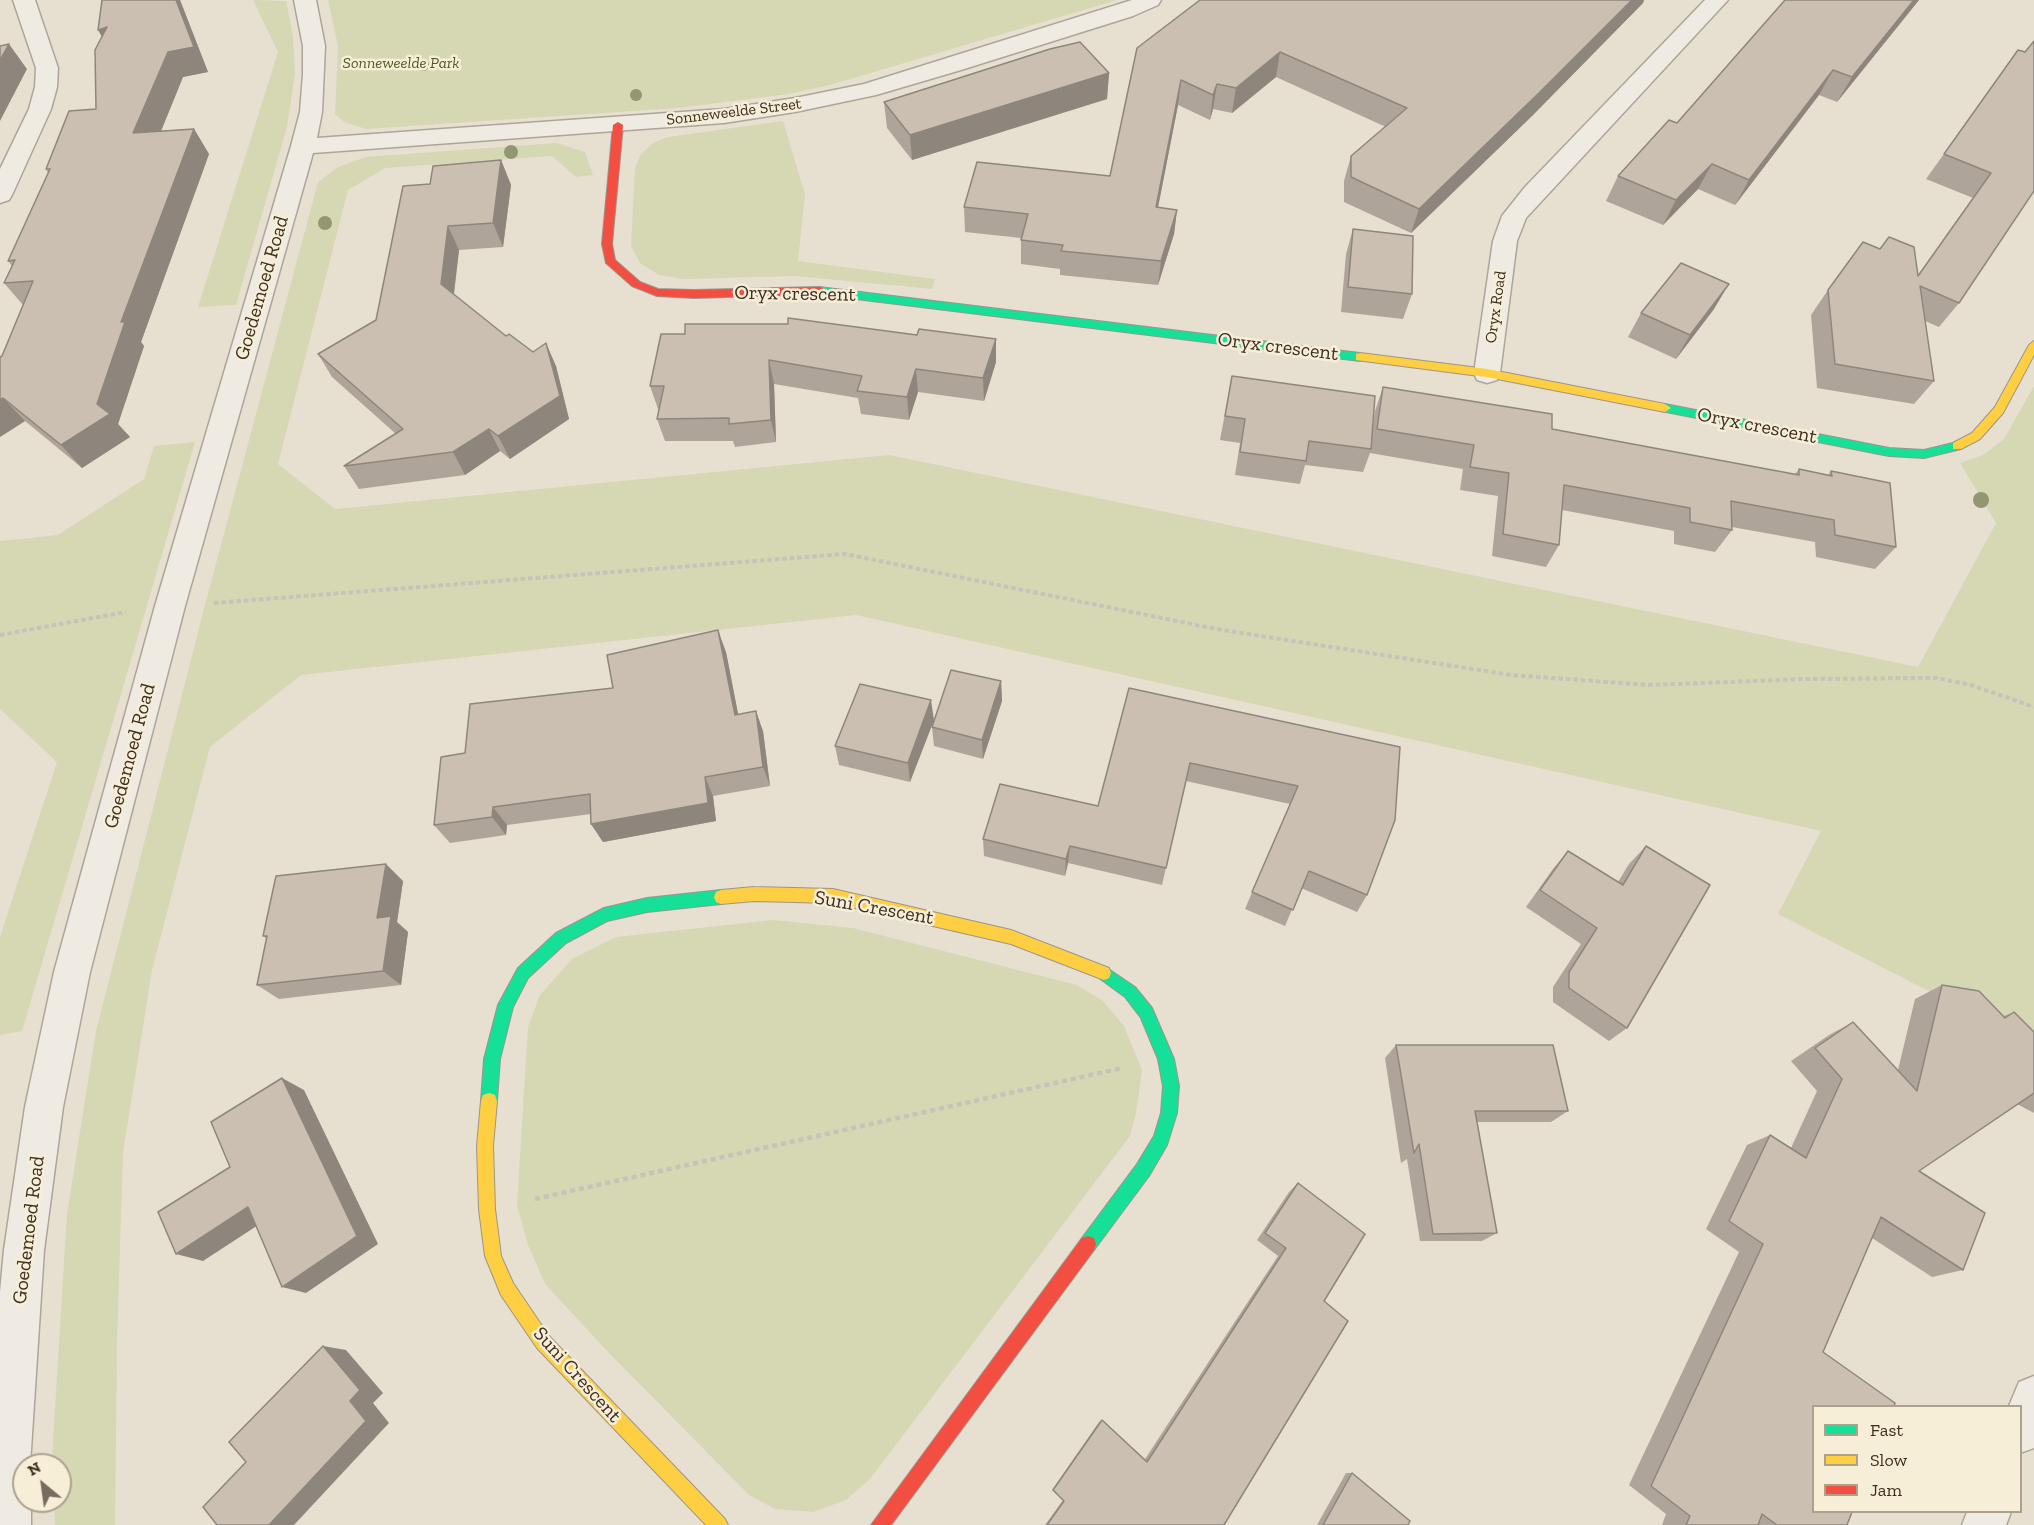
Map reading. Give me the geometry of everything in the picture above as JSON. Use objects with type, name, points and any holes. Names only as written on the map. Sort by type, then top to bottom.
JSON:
[{"type":"street","points":[[0,195],[40,109],[46,87],[47,68],[24,0]]},
{"type":"street","name":"Goedemoed Road","points":[[9,1525],[4,1446],[24,1250],[44,1107],[72,972],[170,606],[303,146],[311,112],[314,46],[305,0]]},
{"type":"street","name":"Sonneweelde Street","points":[[303,146],[618,125],[724,116],[795,105],[868,90],[1125,11],[1150,0]]},
{"type":"street","name":"Oryx Road","points":[[1487,373],[1505,241],[1514,216],[1534,192],[1717,0]]},
{"type":"street","name":"Oryx crescent","points":[[618,125],[607,244],[610,261],[636,284],[657,292],[694,294],[803,290],[852,294],[1487,373],[1889,452],[1924,454],[1955,447],[1976,436],[1999,410],[2034,345]]},
{"type":"street","name":"Suni Crescent","points":[[719,1525],[543,1342],[507,1289],[493,1256],[487,1209],[485,1146],[492,1059],[506,1005],[523,974],[561,938],[604,915],[647,905],[754,894],[833,896],[1011,937],[1086,965],[1110,976],[1130,992],[1147,1013],[1166,1059],[1171,1086],[1170,1113],[1161,1139],[1143,1170],[880,1525]]},
{"type":"street","points":[[2022,1426],[2034,1397]]},
{"type":"path","points":[[0,635],[129,611],[170,606],[845,554],[1216,629],[1511,675],[1649,685],[1806,679],[1937,678],[1971,686],[2034,707]]},
{"type":"path","points":[[487,1209],[1166,1059]]},
{"type":"green space","points":[[253,0],[286,1],[293,36],[295,73],[287,127],[236,305],[198,307],[278,52]]},
{"type":"green space","name":"Sonneweelde Park","points":[[328,0],[1117,0],[830,85],[789,94],[678,108],[366,129],[344,122],[335,114],[338,46]]},
{"type":"green space","points":[[783,121],[805,194],[798,261],[935,279],[932,289],[795,276],[684,279],[659,275],[640,263],[631,246],[635,168],[641,154],[653,143],[668,137]]},
{"type":"green space","points":[[556,143],[585,152],[593,175],[576,177],[552,156],[385,168],[348,190],[278,464],[335,509],[889,455],[1918,667],[1996,523],[1960,463],[1983,455],[2004,439],[2034,386],[2034,1045],[1778,914],[1821,831],[856,615],[301,675],[210,747],[152,970],[123,1153],[117,1343],[115,1525],[55,1525],[54,1513],[72,1513],[72,1453],[52,1453],[67,1214],[96,1031],[206,601],[318,182],[338,167],[366,157]]},
{"type":"green space","points":[[195,442],[22,1031],[0,1035],[0,937],[57,762],[0,709],[0,541],[58,535],[144,479],[154,446]]},
{"type":"green space","points":[[773,920],[853,928],[1077,985],[1103,1001],[1124,1026],[1142,1070],[1130,1136],[870,1479],[846,1500],[813,1512],[775,1509],[749,1495],[609,1353],[545,1284],[528,1245],[517,1205],[528,1027],[540,995],[572,959],[616,937]]},
{"type":"building","points":[[102,0],[176,0],[194,47],[168,52],[133,133],[194,129],[121,322],[125,322],[97,404],[110,414],[61,445],[3,398],[0,400],[0,357],[33,281],[4,283],[15,260],[8,261],[50,169],[46,169],[69,111],[96,109],[95,50],[107,27],[98,30]]},
{"type":"building","points":[[1200,0],[1632,0],[1419,209],[1351,177],[1351,156],[1407,108],[1280,52],[1236,88],[1217,84],[1213,95],[1181,80],[1156,207],[1177,210],[1161,261],[1061,251],[1063,245],[1021,240],[1028,214],[964,207],[977,162],[1110,176],[1137,48]]},
{"type":"building","points":[[1785,0],[1914,0],[1852,77],[1833,70],[1749,180],[1712,164],[1676,200],[1618,176],[1669,120],[1677,123]]},
{"type":"building","points":[[2034,41],[2034,191],[1959,303],[1920,286],[1934,381],[1835,364],[1828,290],[1863,242],[1880,249],[1889,237],[1914,247],[1918,276],[1991,173],[1944,154],[2018,50],[2025,52]]},
{"type":"building","points":[[1080,42],[1109,73],[910,135],[884,102],[1050,49]]},
{"type":"building","points":[[9,44],[0,60],[0,46]]},
{"type":"building","points":[[501,160],[493,223],[448,226],[441,284],[506,336],[509,334],[533,352],[546,343],[560,396],[498,436],[489,429],[453,452],[344,466],[403,429],[318,354],[376,320],[403,186],[430,184],[433,166]]},
{"type":"building","points":[[1353,229],[1413,236],[1412,294],[1348,287]]},
{"type":"building","points":[[1681,263],[1729,284],[1690,335],[1641,313]]},
{"type":"building","points":[[788,318],[917,335],[919,329],[996,339],[983,378],[916,369],[907,397],[857,391],[862,376],[769,360],[771,420],[729,424],[729,418],[657,419],[664,386],[650,386],[661,334],[685,334],[685,324],[788,324]]},
{"type":"building","points":[[1232,376],[1375,396],[1371,449],[1309,441],[1306,461],[1240,452],[1245,419],[1225,416]]},
{"type":"building","points":[[1383,387],[1552,414],[1552,429],[1799,475],[1799,469],[1832,476],[1831,471],[1890,483],[1896,547],[1835,535],[1834,520],[1731,501],[1732,530],[1690,522],[1690,508],[1564,485],[1559,545],[1503,534],[1509,473],[1470,467],[1474,445],[1377,429]]},
{"type":"building","points":[[718,630],[735,715],[756,711],[763,767],[705,777],[708,803],[591,824],[590,794],[493,807],[492,817],[434,825],[441,757],[465,753],[470,704],[613,688],[607,655]]},
{"type":"building","points":[[951,670],[1001,681],[982,740],[932,727]]},
{"type":"building","points":[[860,684],[931,700],[908,763],[835,746]]},
{"type":"building","points":[[1129,688],[1400,747],[1395,820],[1367,895],[1309,871],[1293,910],[1252,892],[1298,786],[1190,763],[1166,868],[1070,846],[1066,859],[983,839],[1000,784],[1098,806]]},
{"type":"building","points":[[1646,846],[1710,885],[1627,1028],[1569,988],[1569,972],[1597,928],[1540,890],[1568,851],[1623,885]]},
{"type":"building","points":[[386,864],[377,918],[391,916],[383,971],[257,985],[267,936],[263,936],[276,876]]},
{"type":"building","points":[[1942,985],[1979,991],[2005,1018],[2014,1012],[2034,1032],[2034,1093],[1919,1171],[1985,1213],[1963,1270],[1881,1217],[1823,1352],[1895,1403],[1894,1405],[1812,1405],[1812,1513],[1852,1513],[1847,1525],[1777,1525],[1762,1514],[1758,1525],[1686,1525],[1690,1516],[1651,1486],[1763,1244],[1729,1221],[1770,1135],[1806,1158],[1842,1079],[1815,1048],[1853,1022],[1917,1091]]},
{"type":"building","points":[[1396,1045],[1553,1045],[1568,1111],[1475,1111],[1497,1233],[1433,1234],[1419,1144],[1414,1153]]},
{"type":"building","points":[[282,1078],[357,1236],[282,1287],[248,1207],[176,1254],[158,1212],[230,1167],[211,1122]]},
{"type":"building","points":[[1298,1183],[1365,1234],[1324,1301],[1348,1321],[1224,1525],[1047,1525],[1064,1501],[1053,1490],[1102,1420],[1147,1462],[1286,1248],[1265,1233]]},
{"type":"building","points":[[323,1346],[360,1390],[350,1401],[366,1421],[269,1525],[217,1525],[203,1507],[246,1462],[229,1442]]},
{"type":"building","points":[[1352,1473],[1410,1521],[1408,1525],[1323,1525]]},
{"type":"traffic: fast","points":[[819,291],[1360,357]]},
{"type":"traffic: fast","points":[[1665,408],[1889,452],[1924,454],[1957,446]]},
{"type":"traffic: fast","points":[[489,1101],[492,1059],[506,1005],[523,973],[561,938],[604,915],[647,905],[721,897]]},
{"type":"traffic: fast","points":[[1088,1244],[1143,1170],[1161,1139],[1169,1113],[1171,1086],[1166,1059],[1147,1013],[1130,992],[1104,973]]},
{"type":"traffic: slow","points":[[1957,446],[1976,436],[1999,410],[2034,345]]},
{"type":"traffic: slow","points":[[1360,357],[1487,373],[1665,408]]},
{"type":"traffic: slow","points":[[721,897],[754,894],[833,896],[1011,937],[1104,973]]},
{"type":"traffic: slow","points":[[489,1101],[485,1146],[487,1209],[493,1256],[507,1289],[543,1342],[719,1525]]},
{"type":"traffic: jam","points":[[618,125],[607,244],[610,261],[636,284],[657,292],[694,294],[819,291]]},
{"type":"traffic: jam","points":[[880,1525],[1088,1244]]}]
